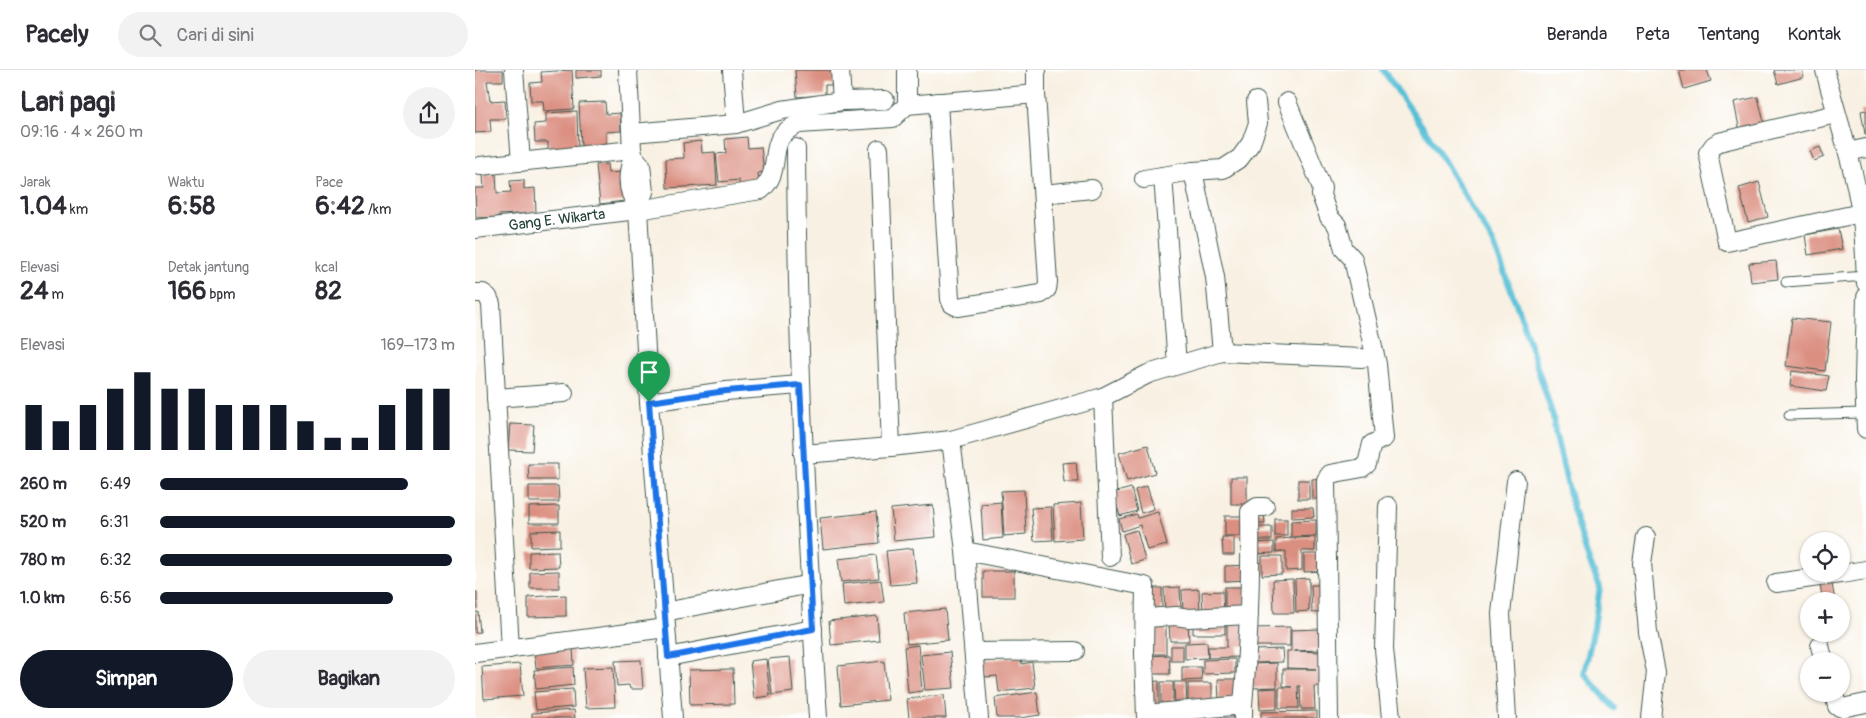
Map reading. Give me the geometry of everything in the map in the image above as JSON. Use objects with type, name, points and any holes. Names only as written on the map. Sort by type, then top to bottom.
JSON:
[{"type":"street","points":[[514,70],[521,162]]},
{"type":"street","points":[[628,70],[633,147],[629,166],[631,194],[638,207],[649,402],[673,718]]},
{"type":"street","points":[[732,70],[736,124]]},
{"type":"street","points":[[840,70],[841,101]]},
{"type":"street","points":[[907,70],[907,104],[1036,94]]},
{"type":"street","points":[[938,102],[950,299],[952,304],[958,307],[1041,294],[1047,289],[1049,282],[1036,94],[1037,70]]},
{"type":"street","points":[[1825,70],[1848,152],[1861,213],[1866,283]]},
{"type":"street","points":[[480,166],[633,147],[736,124],[782,110],[841,101],[885,100]]},
{"type":"street","points":[[1145,179],[1193,171],[1223,169],[1240,158],[1251,143],[1258,123],[1256,101]]},
{"type":"street","points":[[1287,102],[1322,188],[1321,195],[1329,216],[1337,225],[1345,249],[1353,259],[1358,276],[1377,364],[1384,438],[1372,444],[1367,464],[1362,468],[1330,474],[1326,480],[1329,718]]},
{"type":"street","name":"Gang E. Wikarta","points":[[475,229],[761,190],[768,184],[779,139],[788,128],[799,124],[893,118],[907,104]]},
{"type":"street","points":[[1836,114],[1719,142],[1714,145],[1709,152],[1727,242],[1861,213]]},
{"type":"street","points":[[796,148],[796,256],[800,385],[818,718]]},
{"type":"street","points":[[1848,152],[1866,148]]},
{"type":"street","points":[[879,149],[891,447]]},
{"type":"street","points":[[1193,171],[1215,277],[1223,352]]},
{"type":"street","points":[[1163,176],[1177,366]]},
{"type":"street","points":[[1043,194],[1092,189]]},
{"type":"street","points":[[475,293],[483,293],[488,297],[491,304],[510,649]]},
{"type":"street","points":[[1865,421],[1866,297]]},
{"type":"street","points":[[803,454],[951,440],[1103,397],[1148,374],[1223,352],[1362,358]]},
{"type":"street","points":[[649,402],[726,391],[800,385]]},
{"type":"street","points":[[496,398],[563,393]]},
{"type":"street","points":[[1103,397],[1110,557]]},
{"type":"street","points":[[951,440],[965,551],[979,718]]},
{"type":"street","points":[[1507,718],[1501,614],[1515,481]]},
{"type":"street","points":[[1389,506],[1384,649],[1391,718]]},
{"type":"street","points":[[965,551],[1145,586],[1144,654],[1146,716],[1243,712],[1249,644],[1251,582],[1250,512],[1257,507],[1265,507]]},
{"type":"street","points":[[1646,537],[1642,564],[1648,632],[1656,672],[1651,718]]},
{"type":"street","points":[[1850,572],[1866,570]]},
{"type":"street","points":[[1776,583],[1800,580]]},
{"type":"street","points":[[475,653],[510,649],[665,620],[811,584]]},
{"type":"street","points":[[1146,618],[1249,615]]},
{"type":"street","points":[[668,657],[813,629]]},
{"type":"street","points":[[974,652],[1075,651]]},
{"type":"street","points":[[1836,702],[1837,706],[1842,708],[1866,703]]},
{"type":"lane","points":[[1786,282],[1866,276]]},
{"type":"lane","points":[[1789,415],[1865,421]]},
{"type":"building","points":[[475,70],[503,70],[503,81],[487,81],[490,101],[505,100],[506,119],[490,119],[491,132],[475,133]]},
{"type":"building","points":[[572,70],[574,109],[544,111],[543,101],[531,101],[530,83],[542,82],[541,72]]},
{"type":"building","points":[[576,70],[601,70],[601,76],[576,78]]},
{"type":"building","points":[[795,70],[833,70],[834,85],[825,85],[825,95],[797,97]]},
{"type":"building","points":[[1679,70],[1707,70],[1711,81],[1684,89]]},
{"type":"building","points":[[1774,70],[1802,70],[1804,77],[1778,84]]},
{"type":"building","points":[[1758,97],[1765,127],[1740,132],[1734,102]]},
{"type":"building","points":[[605,102],[606,114],[620,113],[621,131],[606,132],[606,144],[581,146],[579,103]]},
{"type":"building","points":[[1866,110],[1866,134],[1865,134],[1861,111]]},
{"type":"building","points":[[577,111],[578,150],[548,152],[548,142],[535,142],[534,124],[546,123],[546,113]]},
{"type":"building","points":[[747,137],[748,148],[761,147],[764,172],[758,173],[759,183],[739,185],[739,180],[719,182],[716,154],[726,153],[725,139]]},
{"type":"building","points":[[701,141],[702,153],[715,152],[717,185],[667,188],[666,159],[684,158],[683,143]]},
{"type":"building","points":[[1820,147],[1824,157],[1814,161],[1810,151]]},
{"type":"building","points":[[607,164],[608,173],[622,172],[625,201],[600,204],[596,165]]},
{"type":"building","points":[[496,174],[497,193],[511,192],[510,181],[524,180],[524,189],[535,188],[536,213],[476,218],[475,188],[484,188],[483,175]]},
{"type":"building","points":[[1759,182],[1768,217],[1748,222],[1739,188]]},
{"type":"building","points":[[1838,229],[1842,249],[1808,255],[1805,235]]},
{"type":"building","points":[[1776,261],[1778,279],[1751,282],[1749,263]]},
{"type":"building","points":[[1792,318],[1831,322],[1825,371],[1786,366]]},
{"type":"building","points":[[1792,371],[1829,376],[1826,391],[1790,386]]},
{"type":"building","points":[[510,424],[534,425],[532,451],[508,450]]},
{"type":"building","points":[[1148,445],[1155,473],[1127,481],[1119,453]]},
{"type":"building","points":[[1076,462],[1078,482],[1064,482],[1062,463]]},
{"type":"building","points":[[528,464],[558,464],[558,480],[529,480]]},
{"type":"building","points":[[1231,477],[1247,477],[1247,504],[1231,504]]},
{"type":"building","points":[[1324,478],[1324,499],[1312,499],[1312,479]]},
{"type":"building","points":[[1298,480],[1309,480],[1309,499],[1298,499]]},
{"type":"building","points":[[529,486],[558,486],[559,502],[529,502]]},
{"type":"building","points":[[1147,486],[1154,509],[1141,513],[1135,490]]},
{"type":"building","points":[[1131,488],[1137,511],[1120,516],[1113,493]]},
{"type":"building","points":[[1024,490],[1026,534],[1004,536],[1001,491]]},
{"type":"building","points":[[1001,502],[1003,538],[983,540],[981,504]]},
{"type":"building","points":[[1081,503],[1083,539],[1055,541],[1053,505]]},
{"type":"building","points":[[933,505],[936,537],[894,541],[891,509]]},
{"type":"building","points":[[559,506],[559,523],[529,523],[529,507]]},
{"type":"building","points":[[1051,507],[1053,540],[1034,541],[1031,508]]},
{"type":"building","points":[[1292,508],[1313,508],[1314,517],[1292,518]]},
{"type":"building","points":[[876,512],[879,543],[823,549],[820,518]]},
{"type":"building","points":[[1158,512],[1167,545],[1147,550],[1140,525],[1122,531],[1119,519],[1137,514],[1138,518]]},
{"type":"building","points":[[1252,512],[1264,512],[1265,524],[1252,524]]},
{"type":"building","points":[[1225,516],[1246,516],[1246,536],[1225,536]]},
{"type":"building","points":[[1275,519],[1287,519],[1287,536],[1275,536]]},
{"type":"building","points":[[1316,520],[1316,536],[1291,537],[1291,521]]},
{"type":"building","points":[[1253,527],[1272,527],[1272,540],[1253,540]]},
{"type":"building","points":[[560,530],[560,546],[531,547],[531,531]]},
{"type":"building","points":[[1137,530],[1145,560],[1131,564],[1123,534]]},
{"type":"building","points":[[1222,537],[1234,537],[1234,555],[1223,555]]},
{"type":"building","points":[[1315,537],[1315,551],[1302,551],[1302,570],[1286,571],[1286,551],[1276,552],[1276,539]]},
{"type":"building","points":[[1274,542],[1274,553],[1252,554],[1252,543]]},
{"type":"building","points":[[913,548],[917,583],[890,585],[886,551]]},
{"type":"building","points":[[558,551],[559,567],[529,568],[529,552]]},
{"type":"building","points":[[1304,554],[1323,554],[1324,571],[1304,572]]},
{"type":"building","points":[[876,555],[879,578],[841,582],[838,559]]},
{"type":"building","points":[[1262,556],[1282,556],[1282,574],[1262,575]]},
{"type":"building","points":[[1250,565],[1250,580],[1225,581],[1225,566]]},
{"type":"building","points":[[559,571],[559,588],[530,588],[530,572]]},
{"type":"building","points":[[983,571],[1014,571],[1014,597],[983,597]]},
{"type":"building","points":[[1309,578],[1309,611],[1296,612],[1295,579]]},
{"type":"building","points":[[1293,579],[1294,613],[1274,613],[1273,580]]},
{"type":"building","points":[[881,580],[884,602],[844,606],[842,584]]},
{"type":"building","points":[[1819,582],[1832,582],[1833,592],[1821,592]]},
{"type":"building","points":[[1311,585],[1325,585],[1325,612],[1312,613]]},
{"type":"building","points":[[1180,587],[1181,612],[1165,612],[1164,588]]},
{"type":"building","points":[[1225,587],[1246,587],[1246,612],[1225,612]]},
{"type":"building","points":[[1148,588],[1162,588],[1162,613],[1149,614]]},
{"type":"building","points":[[1199,589],[1200,613],[1183,614],[1182,590]]},
{"type":"building","points":[[1223,591],[1224,613],[1203,614],[1202,592]]},
{"type":"building","points":[[475,592],[477,592],[477,608],[475,608]]},
{"type":"building","points":[[566,595],[566,616],[528,617],[528,597]]},
{"type":"building","points":[[945,609],[948,640],[907,644],[904,613]]},
{"type":"building","points":[[475,612],[478,612],[480,632],[475,633]]},
{"type":"building","points":[[877,616],[879,640],[831,645],[829,621]]},
{"type":"building","points":[[1227,617],[1247,617],[1248,646],[1238,646],[1238,657],[1208,658],[1208,647],[1227,647]]},
{"type":"building","points":[[1193,619],[1225,619],[1225,634],[1193,634]]},
{"type":"building","points":[[1148,621],[1166,621],[1166,654],[1149,654]]},
{"type":"building","points":[[1188,622],[1189,641],[1170,641],[1169,623]]},
{"type":"building","points":[[1290,627],[1290,646],[1256,646],[1255,628]]},
{"type":"building","points":[[1321,629],[1322,650],[1294,651],[1320,652],[1319,686],[1314,686],[1315,709],[1301,709],[1300,686],[1298,686],[1299,708],[1279,708],[1279,687],[1292,687],[1283,686],[1283,669],[1316,669],[1287,668],[1287,651],[1291,651],[1291,630]]},
{"type":"building","points":[[1207,642],[1208,658],[1185,659],[1185,643]]},
{"type":"building","points":[[918,645],[922,691],[908,693],[904,647]]},
{"type":"building","points":[[1171,646],[1183,646],[1183,661],[1171,661]]},
{"type":"building","points":[[573,647],[574,665],[536,668],[534,650]]},
{"type":"building","points":[[1282,649],[1283,662],[1255,663],[1254,650]]},
{"type":"building","points":[[950,652],[954,688],[925,690],[921,655]]},
{"type":"building","points":[[1169,655],[1170,674],[1147,674],[1147,656]]},
{"type":"building","points":[[1021,656],[1022,664],[1032,662],[1035,688],[999,692],[997,676],[985,677],[983,661]]},
{"type":"building","points":[[790,657],[793,692],[772,695],[768,659]]},
{"type":"building","points":[[766,659],[770,696],[754,698],[750,661]]},
{"type":"building","points":[[1235,659],[1235,673],[1203,674],[1203,660]]},
{"type":"building","points":[[641,660],[643,689],[630,689],[629,685],[617,686],[615,661]]},
{"type":"building","points":[[884,661],[888,700],[841,705],[838,666]]},
{"type":"building","points":[[1277,663],[1277,687],[1252,688],[1251,664]]},
{"type":"building","points":[[520,664],[523,696],[484,699],[482,667]]},
{"type":"building","points":[[573,667],[574,685],[536,689],[534,670]]},
{"type":"building","points":[[613,667],[615,707],[586,708],[583,668]]},
{"type":"building","points":[[1182,667],[1201,667],[1202,680],[1182,681]]},
{"type":"building","points":[[733,669],[734,704],[690,705],[689,670]]},
{"type":"building","points":[[1218,679],[1238,679],[1239,702],[1219,703]]},
{"type":"building","points":[[1159,681],[1159,705],[1149,706],[1148,682]]},
{"type":"building","points":[[1161,682],[1173,682],[1173,706],[1161,707]]},
{"type":"building","points":[[1174,682],[1186,682],[1187,708],[1175,708]]},
{"type":"building","points":[[1188,683],[1212,683],[1212,705],[1188,706]]},
{"type":"building","points":[[1277,688],[1277,709],[1260,710],[1259,689]]},
{"type":"building","points":[[573,689],[574,707],[536,710],[534,692]]},
{"type":"building","points":[[1037,692],[1040,715],[1020,718],[997,718],[995,698]]},
{"type":"building","points":[[944,695],[946,718],[909,718],[907,699]]},
{"type":"building","points":[[1235,708],[1236,718],[1206,718],[1205,711]]},
{"type":"building","points":[[574,710],[575,718],[532,718],[532,713]]},
{"type":"building","points":[[1317,711],[1317,718],[1261,718],[1261,712]]},
{"type":"waterway","points":[[1383,70],[1429,136],[1493,242],[1521,317],[1553,416],[1574,512],[1588,558],[1600,587],[1594,628],[1584,673],[1614,708]]},
{"type":"route","points":[[800,385],[813,629],[668,657],[649,402],[726,391],[800,385]]}]
